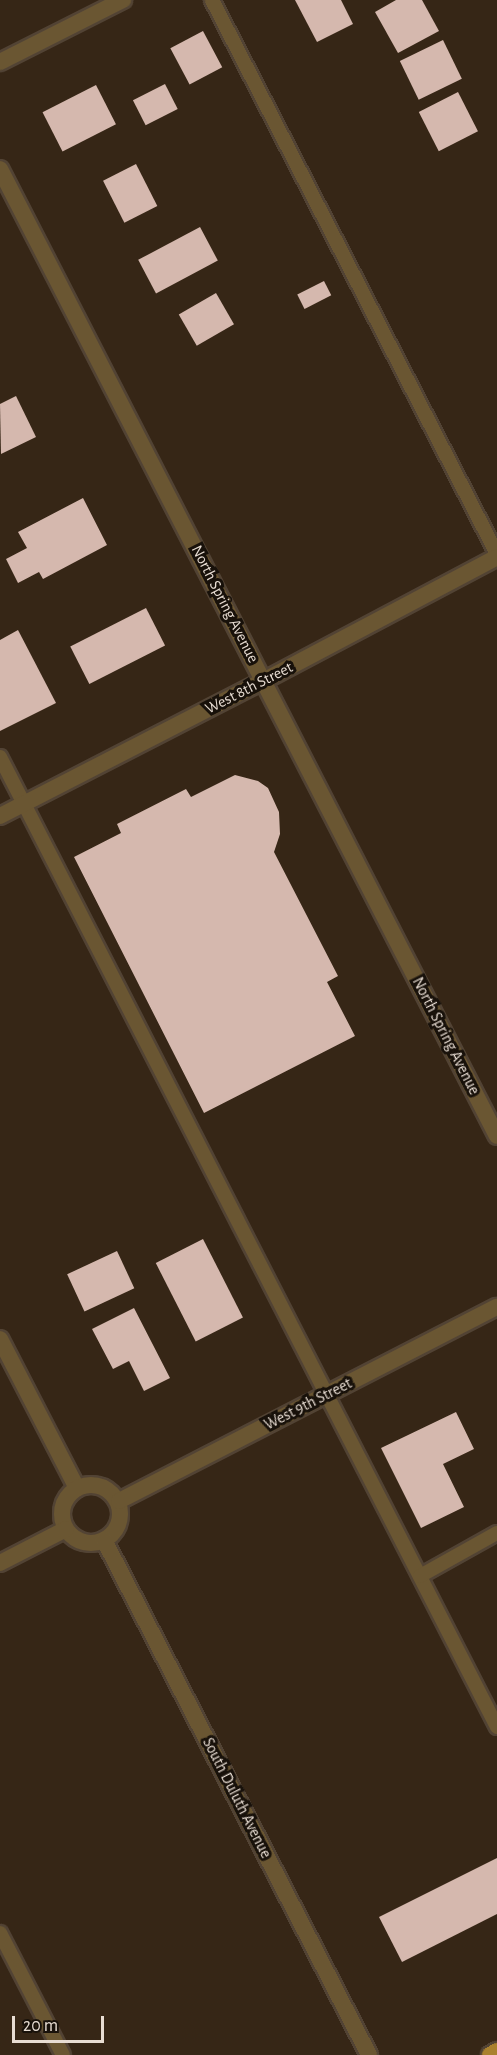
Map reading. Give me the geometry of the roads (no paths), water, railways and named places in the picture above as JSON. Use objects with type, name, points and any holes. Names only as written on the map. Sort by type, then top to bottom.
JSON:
[{"type":"main road","points":[[490,2055],[497,2052]]},
{"type":"street","points":[[0,62],[123,0]]},
{"type":"street","name":"North Spring Avenue","points":[[0,169],[497,1136]]},
{"type":"street","name":"West 8th Street","points":[[0,816],[264,680],[497,555]]},
{"type":"street","name":"West 9th Street","points":[[118,1501],[497,1307]]},
{"type":"street","points":[[0,1339],[77,1488]]},
{"type":"street","points":[[96,1484],[106,1487],[118,1501],[121,1519],[112,1535],[104,1540],[96,1543],[79,1540],[66,1529],[62,1511],[64,1502],[77,1488],[96,1484]]},
{"type":"street","points":[[0,1563],[66,1529]]},
{"type":"street","name":"South Duluth Avenue","points":[[104,1540],[369,2055]]},
{"type":"lane","points":[[212,0],[497,555]]},
{"type":"lane","points":[[0,757],[497,1727]]},
{"type":"lane","points":[[420,1576],[497,1533]]},
{"type":"lane","points":[[0,1933],[63,2055]]}]
